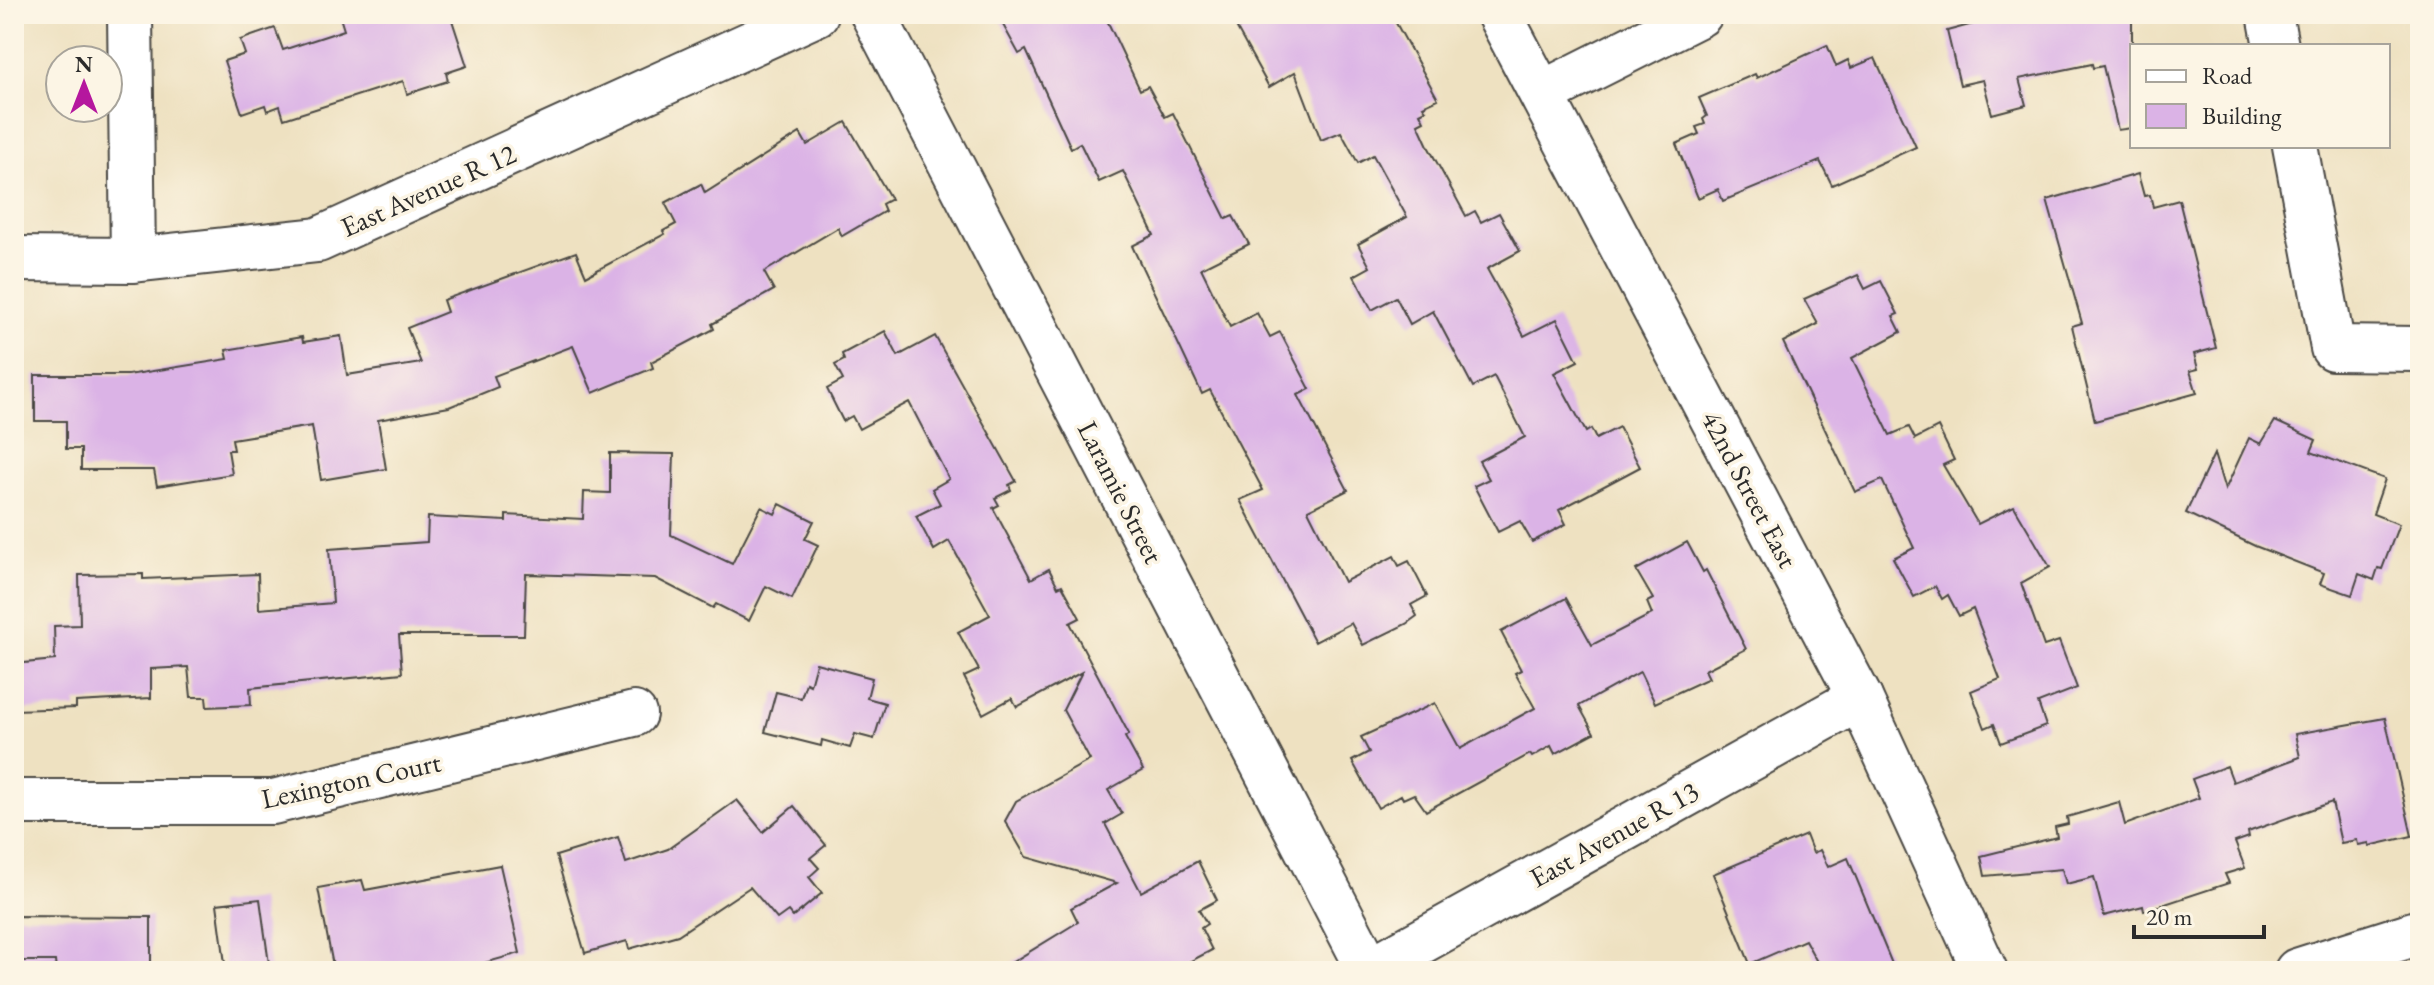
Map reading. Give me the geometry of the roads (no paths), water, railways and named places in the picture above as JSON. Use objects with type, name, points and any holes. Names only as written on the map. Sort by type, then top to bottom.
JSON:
[{"type":"street","points":[[130,14],[133,260]]},
{"type":"street","name":"East Avenue R 12","points":[[14,259],[133,260],[318,240],[816,14]]},
{"type":"street","name":"Laramie Street","points":[[873,14],[1369,971]]},
{"type":"street","name":"42nd Street East","points":[[1499,14],[1860,698],[1985,971]]},
{"type":"street","points":[[1543,93],[1700,14]]},
{"type":"street","points":[[2270,14],[2276,44]]},
{"type":"street","points":[[2295,148],[2333,348],[2420,349]]},
{"type":"street","name":"East Avenue R 13","points":[[1369,971],[1860,698]]},
{"type":"street","name":"Lexington Court","points":[[14,802],[273,802],[634,714]]},
{"type":"street","points":[[2297,971],[2420,932]]}]
